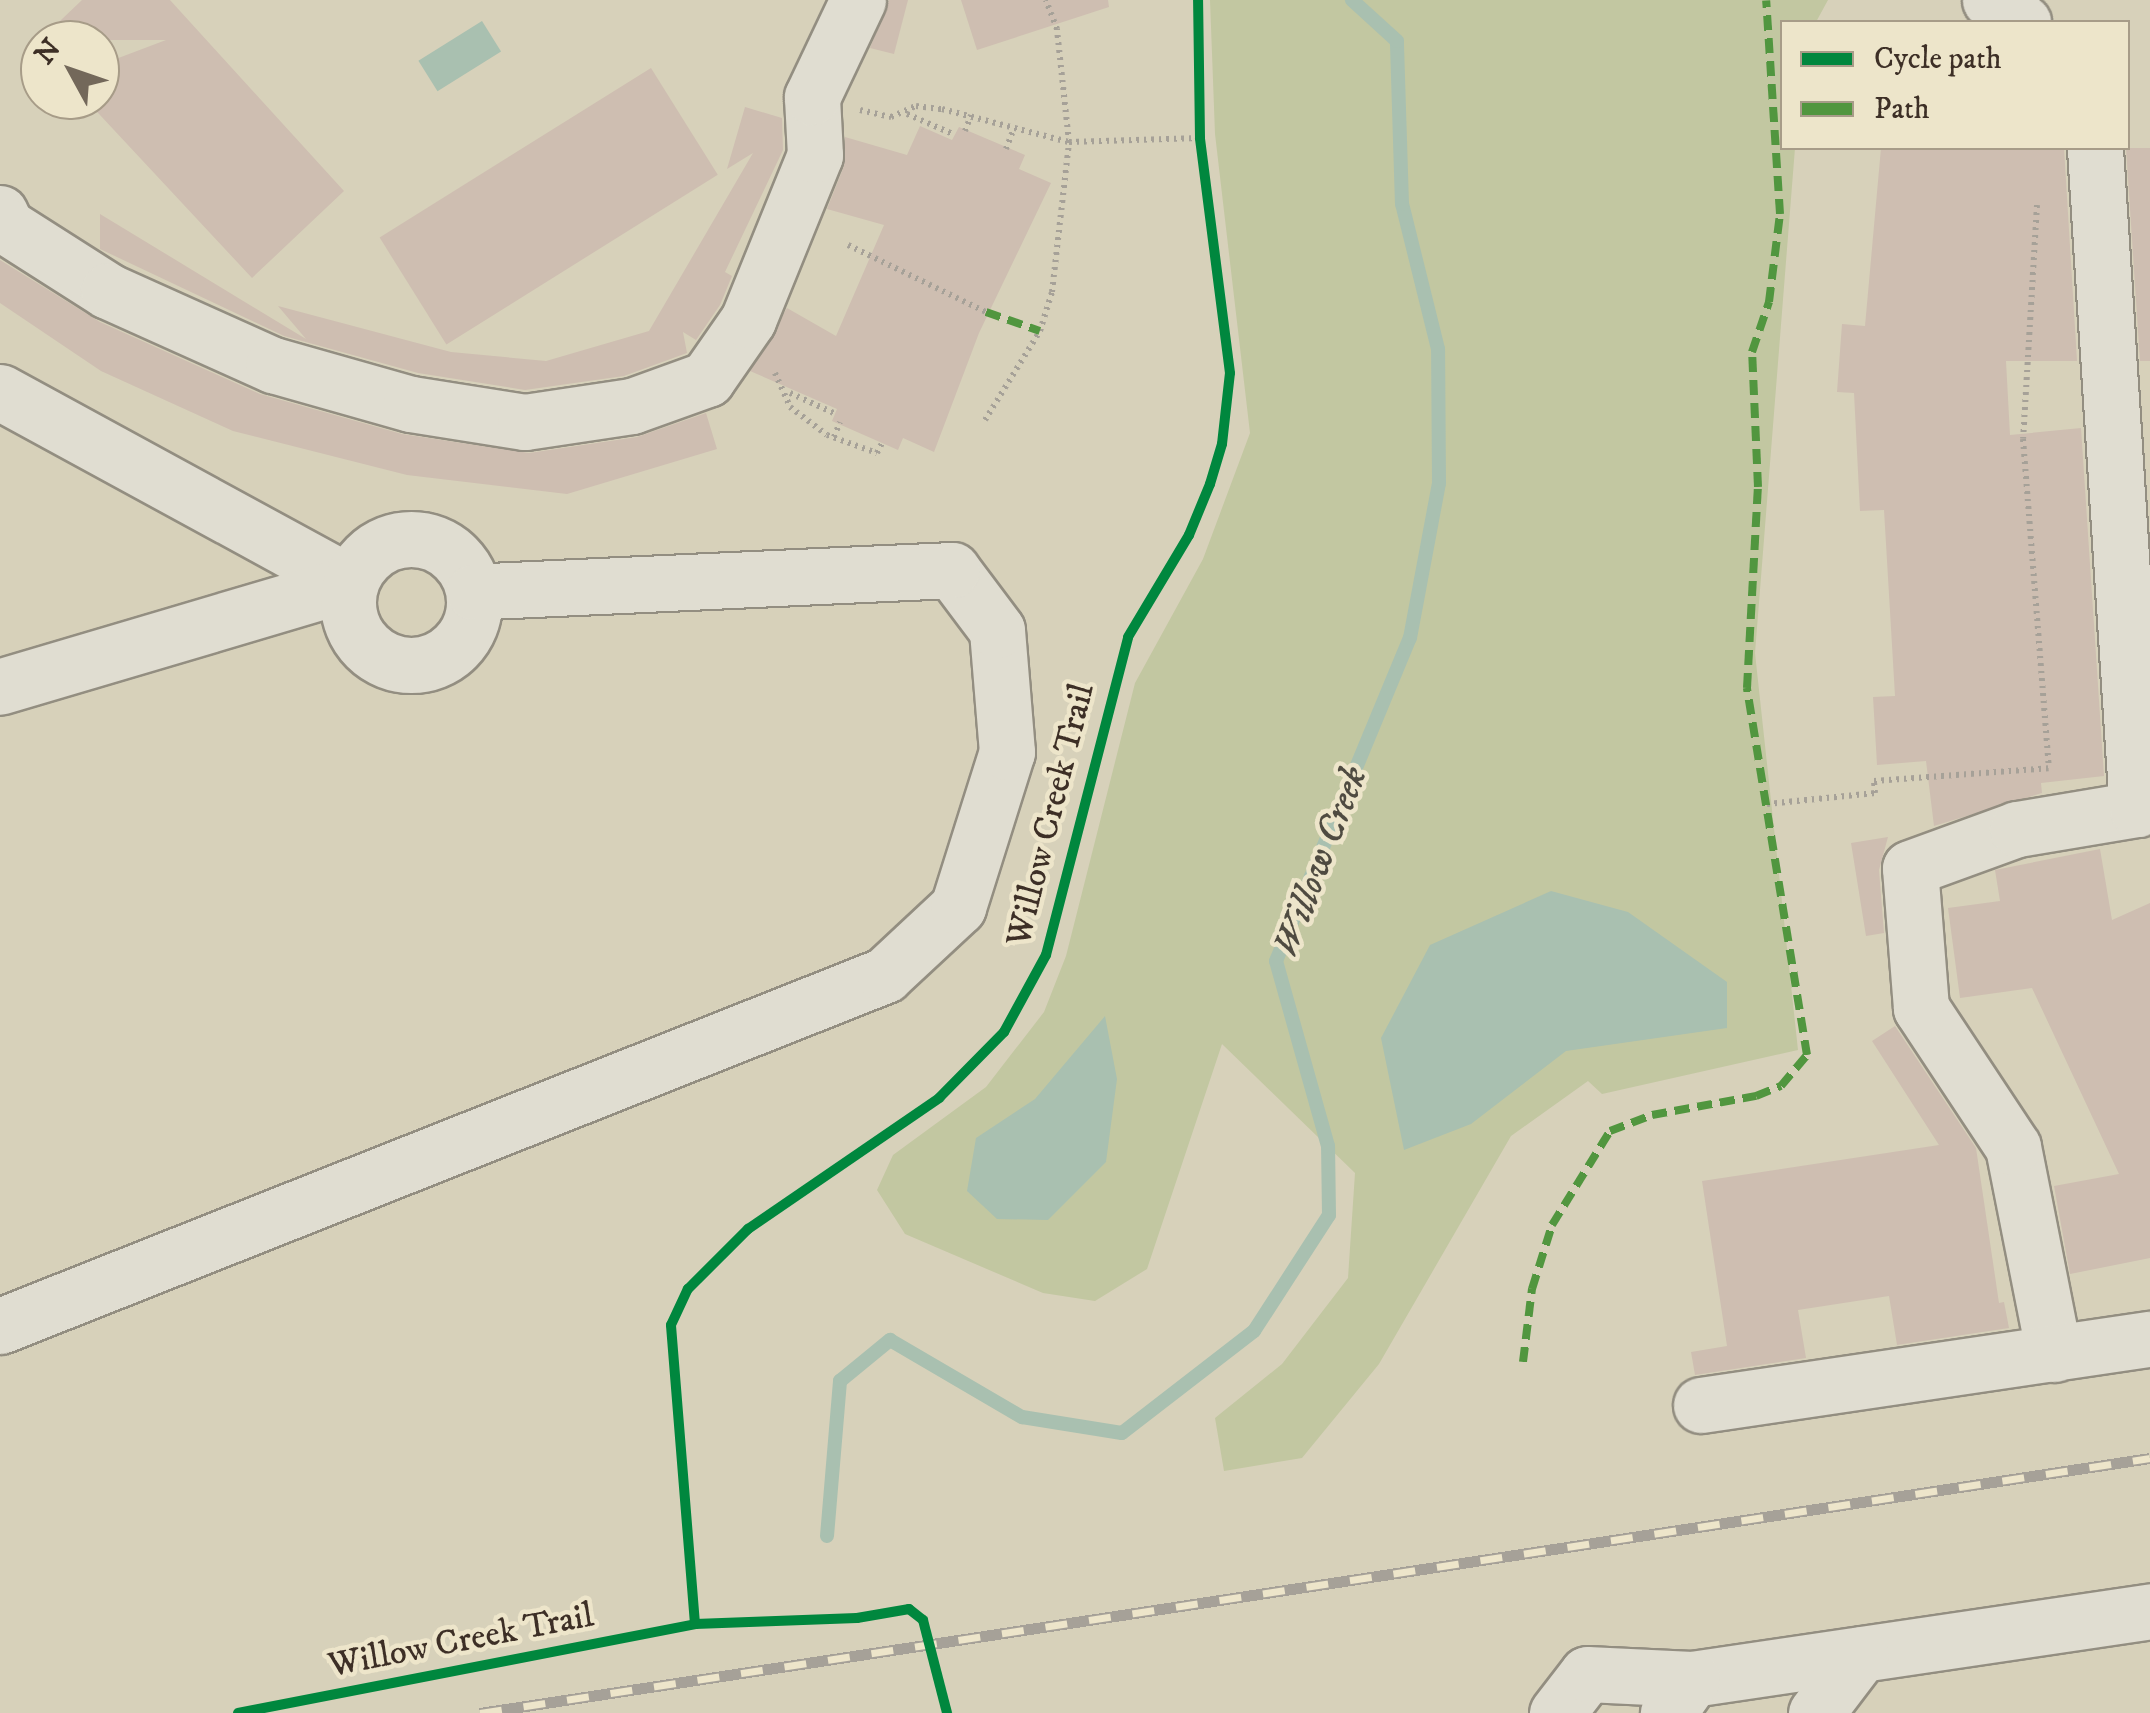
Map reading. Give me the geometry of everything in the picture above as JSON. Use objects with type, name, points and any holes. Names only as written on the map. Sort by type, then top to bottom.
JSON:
[{"type":"lane","points":[[0,212],[6,226],[108,291],[274,365],[411,404],[525,422],[632,406],[707,379],[748,320],[815,155],[812,97],[858,0]]},
{"type":"lane","points":[[1990,0],[2020,20]]},
{"type":"lane","points":[[2054,1354],[2012,1146],[1921,1008],[1910,868],[2017,829],[2138,809],[2143,790],[2095,150]]},
{"type":"lane","points":[[0,392],[350,582]]},
{"type":"lane","points":[[415,538],[454,555],[474,592],[474,611],[458,645],[425,665],[387,662],[358,638],[346,602],[350,582],[375,549],[415,538]]},
{"type":"lane","points":[[0,1326],[885,975],[958,907],[1007,752],[997,630],[952,570],[474,592]]},
{"type":"lane","points":[[0,686],[350,582]]},
{"type":"lane","points":[[1701,1405],[2150,1339]]},
{"type":"lane","points":[[1557,1713],[1587,1674],[1680,1696],[1861,1654],[2150,1611]]},
{"type":"lane","points":[[1816,1713],[1861,1654]]},
{"type":"path","points":[[984,420],[1033,344],[1052,292],[1069,142],[1057,29],[1046,0]]},
{"type":"path","points":[[906,114],[916,106],[971,115],[1013,131],[1069,142],[1200,138]]},
{"type":"path","points":[[854,108],[906,114],[956,135]]},
{"type":"path","points":[[965,132],[971,115]]},
{"type":"path","points":[[1200,121],[1202,154]]},
{"type":"path","points":[[1006,149],[1013,131]]},
{"type":"path","points":[[2037,204],[2022,439],[2050,782]]},
{"type":"path","points":[[848,245],[986,312]]},
{"type":"path","points":[[775,373],[789,392],[838,418],[834,437]]},
{"type":"path","points":[[789,392],[790,407],[834,437],[877,452],[882,441]]},
{"type":"path","points":[[1767,804],[1874,793],[1874,781],[2049,767]]},
{"type":"shaded area","points":[[1210,0],[1828,0],[1817,20],[1780,20],[1780,150],[1795,150],[1755,653],[1798,1050],[1602,1094],[1588,1081],[1511,1136],[1379,1364],[1302,1458],[1224,1471],[1215,1418],[1282,1364],[1348,1278],[1355,1173],[1222,1044],[1147,1269],[1095,1301],[1043,1293],[905,1234],[877,1190],[893,1155],[986,1087],[1044,1012],[1066,956],[1135,683],[1203,559],[1250,433],[1215,134]]},
{"type":"shaded area","points":[[482,21],[501,52],[437,91],[418,61]]},
{"type":"shaded area","points":[[1551,891],[1628,912],[1727,982],[1727,1028],[1566,1051],[1471,1124],[1404,1150],[1381,1038],[1430,945]]},
{"type":"shaded area","points":[[1105,1016],[1117,1079],[1106,1162],[1048,1220],[997,1219],[967,1191],[976,1138],[1035,1099]]},
{"type":"building","points":[[82,0],[170,0],[344,191],[252,278],[105,120],[120,120],[120,57],[166,40],[120,40],[120,20],[61,20]]},
{"type":"building","points":[[889,0],[908,0],[894,54],[870,48]]},
{"type":"building","points":[[961,0],[1108,0],[1109,7],[977,50]]},
{"type":"building","points":[[651,68],[718,175],[446,344],[380,238]]},
{"type":"building","points":[[745,107],[782,118],[783,150],[725,272],[732,276],[720,305],[696,340],[683,332],[687,353],[624,376],[525,390],[418,373],[284,336],[100,249],[100,214],[306,339],[278,306],[451,352],[546,361],[649,331],[753,153],[727,169]]},
{"type":"building","points":[[920,126],[952,140],[959,127],[1025,155],[1019,169],[1051,183],[979,333],[934,452],[903,438],[898,450],[832,421],[837,409],[750,371],[787,308],[836,336],[884,225],[827,209],[844,166],[845,137],[907,155]]},
{"type":"building","points":[[2150,148],[2150,361],[2140,361],[2126,150]]},
{"type":"building","points":[[1881,150],[2064,150],[2077,361],[2006,361],[2010,435],[2081,428],[2104,776],[2041,783],[2042,793],[1934,826],[1926,761],[1877,765],[1873,697],[1895,696],[1884,510],[1860,511],[1854,393],[1837,392],[1842,324],[1865,326]]},
{"type":"building","points":[[0,260],[100,322],[260,394],[402,434],[529,453],[637,437],[706,413],[717,449],[567,494],[407,475],[233,431],[101,371],[0,303]]},
{"type":"building","points":[[1888,837],[1879,870],[1884,933],[1866,936],[1851,843]]},
{"type":"building","points":[[2100,849],[2112,920],[2150,903],[2150,1258],[2070,1274],[2054,1186],[2119,1174],[2032,988],[1960,998],[1948,908],[2000,901],[1995,870]]},
{"type":"building","points":[[1895,1026],[1976,1148],[1999,1303],[2004,1302],[2009,1328],[1897,1345],[1889,1296],[1798,1310],[1806,1358],[1695,1375],[1691,1352],[1727,1346],[1702,1181],[1939,1145],[1872,1041]]},
{"type":"waterway","name":"Willow Creek","points":[[827,1536],[840,1381],[890,1340],[1022,1417],[1122,1433],[1254,1331],[1329,1215],[1328,1146],[1276,961],[1410,638],[1439,483],[1438,349],[1402,204],[1397,41],[1352,0]]},
{"type":"railway","points":[[480,1713],[2150,1458]]},
{"type":"marked path","points":[[1523,1362],[1532,1289],[1552,1225],[1610,1131],[1652,1115],[1756,1096],[1781,1086],[1807,1055],[1747,688],[1758,487],[1752,352],[1769,302],[1780,214],[1766,0]]},
{"type":"marked path","points":[[986,312],[1040,331]]},
{"type":"cycle path","name":"Willow Creek Trail","points":[[695,1624],[671,1325],[688,1289],[748,1229],[939,1098],[1004,1032],[1046,955],[1128,637],[1189,535],[1210,484],[1222,444],[1230,373],[1200,138],[1198,0]]},
{"type":"cycle path","name":"Willow Creek Trail","points":[[238,1713],[695,1624],[857,1618],[909,1609],[923,1620],[947,1713]]}]
